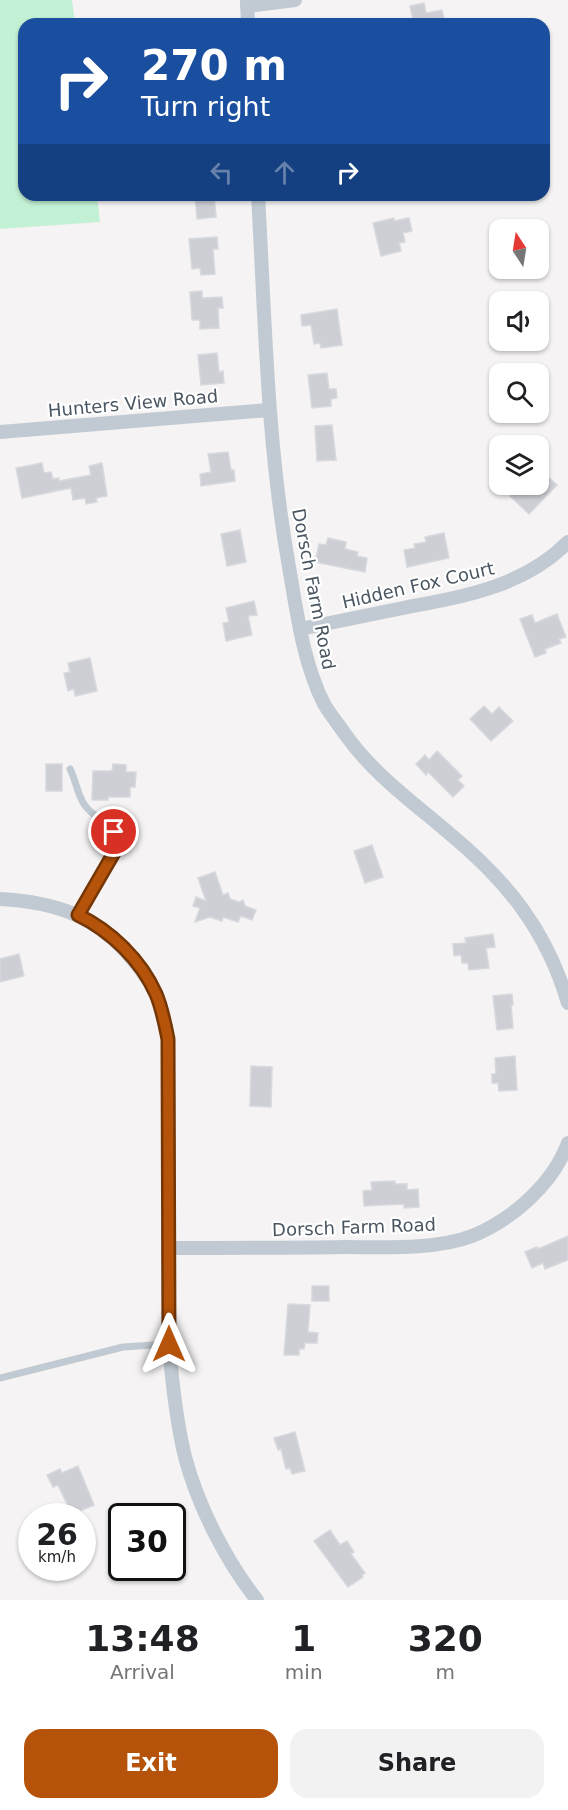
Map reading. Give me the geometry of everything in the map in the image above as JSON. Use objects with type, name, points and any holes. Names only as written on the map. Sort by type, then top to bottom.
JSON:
[{"type":"street","points":[[248,18],[247,3],[295,0]]},
{"type":"street","name":"Dorsch Farm Road","points":[[258,201],[274,468],[300,629],[312,676],[325,705],[346,737],[412,804],[484,863],[512,892],[534,924],[553,959],[568,1003]]},
{"type":"street","name":"Hunters View Road","points":[[0,432],[269,410]]},
{"type":"street","name":"Hidden Fox Court","points":[[300,629],[470,595],[503,585],[536,569],[568,542]]},
{"type":"street","points":[[0,899],[49,905],[78,915],[102,929],[123,947],[142,970],[155,993],[163,1014],[168,1043],[169,1344],[173,1391],[186,1460],[214,1531],[232,1565],[257,1600]]},
{"type":"street","name":"Dorsch Farm Road","points":[[170,1248],[391,1247],[447,1243],[472,1236],[522,1205],[547,1180],[568,1143]]},
{"type":"lane","points":[[70,769],[83,803],[110,825],[117,841],[115,851],[78,915]]},
{"type":"lane","points":[[0,1378],[123,1347],[169,1344]]},
{"type":"green space","points":[[0,0],[72,0],[74,18],[18,18],[18,201],[98,201],[100,222],[0,229]]},
{"type":"building","points":[[424,3],[426,13],[442,10],[444,18],[413,18],[410,6]]},
{"type":"building","points":[[196,201],[215,201],[216,217],[197,219]]},
{"type":"building","points":[[394,218],[394,221],[409,218],[412,231],[403,233],[405,242],[399,243],[401,251],[381,256],[373,223]]},
{"type":"building","points":[[217,237],[218,249],[213,249],[215,274],[201,275],[200,268],[192,269],[189,239]]},
{"type":"building","points":[[202,291],[202,298],[222,297],[223,308],[218,308],[219,328],[200,329],[200,320],[192,320],[190,292]]},
{"type":"building","points":[[337,309],[342,345],[321,348],[320,343],[314,344],[311,325],[302,326],[301,315]]},
{"type":"building","points":[[217,353],[219,372],[223,371],[224,383],[201,385],[198,355]]},
{"type":"building","points":[[327,373],[329,389],[336,389],[337,398],[331,399],[331,406],[312,408],[308,375]]},
{"type":"building","points":[[332,425],[336,460],[317,461],[315,426]]},
{"type":"building","points":[[228,452],[235,481],[201,486],[200,474],[211,472],[208,454]]},
{"type":"building","points":[[42,463],[44,473],[51,472],[53,479],[59,478],[59,481],[91,475],[89,466],[102,463],[107,496],[96,498],[97,502],[86,504],[85,498],[73,500],[71,488],[22,498],[16,468]]},
{"type":"building","points":[[549,478],[557,485],[549,493]]},
{"type":"building","points":[[511,495],[547,495],[529,514]]},
{"type":"building","points":[[240,530],[246,562],[227,566],[221,534]]},
{"type":"building","points":[[444,533],[449,558],[407,567],[404,550],[415,548],[414,544],[426,542],[425,537]]},
{"type":"building","points":[[328,538],[346,542],[345,549],[358,552],[357,556],[367,558],[365,572],[315,562],[319,544],[326,545]]},
{"type":"building","points":[[254,601],[257,615],[248,616],[252,635],[226,641],[223,623],[229,622],[226,608]]},
{"type":"building","points":[[557,614],[566,637],[559,639],[561,643],[545,649],[546,653],[535,657],[520,619],[532,615],[535,623]]},
{"type":"building","points":[[90,658],[97,691],[75,696],[74,689],[68,691],[64,673],[70,672],[68,663]]},
{"type":"building","points":[[484,706],[492,714],[499,707],[513,721],[491,741],[470,719]]},
{"type":"building","points":[[437,751],[462,776],[458,780],[464,786],[453,797],[428,772],[426,775],[416,764],[425,755],[429,760]]},
{"type":"building","points":[[46,764],[62,764],[62,791],[46,791]]},
{"type":"building","points":[[113,764],[126,765],[126,772],[136,772],[135,787],[130,787],[130,797],[92,800],[93,771],[112,771]]},
{"type":"building","points":[[372,845],[383,877],[365,883],[354,851]]},
{"type":"building","points":[[215,872],[223,895],[228,893],[230,899],[239,902],[243,900],[245,906],[256,910],[252,920],[241,916],[238,922],[223,917],[222,921],[210,917],[195,922],[200,908],[193,906],[196,897],[206,901],[198,878]]},
{"type":"building","points":[[493,934],[495,947],[486,948],[489,968],[469,970],[468,963],[462,963],[461,955],[454,956],[453,944],[466,943],[465,938]]},
{"type":"building","points":[[19,954],[24,976],[0,982],[0,959]]},
{"type":"building","points":[[512,994],[513,1028],[497,1030],[493,996]]},
{"type":"building","points":[[515,1056],[517,1090],[499,1091],[498,1083],[492,1083],[492,1074],[496,1074],[495,1058]]},
{"type":"building","points":[[251,1066],[272,1067],[271,1107],[250,1106]]},
{"type":"building","points":[[395,1181],[395,1184],[407,1184],[407,1190],[418,1189],[419,1207],[404,1208],[404,1204],[364,1206],[363,1191],[372,1190],[371,1182]]},
{"type":"building","points":[[568,1236],[568,1260],[545,1269],[543,1263],[532,1268],[525,1252]]},
{"type":"building","points":[[312,1286],[329,1286],[329,1301],[312,1301]]},
{"type":"building","points":[[288,1304],[310,1305],[308,1332],[318,1333],[317,1343],[305,1343],[304,1349],[299,1349],[299,1355],[284,1355]]},
{"type":"building","points":[[295,1432],[305,1471],[292,1474],[290,1468],[286,1469],[281,1449],[278,1450],[274,1438]]},
{"type":"building","points":[[78,1466],[93,1503],[67,1503],[58,1485],[53,1487],[47,1475],[60,1469],[62,1473]]},
{"type":"building","points":[[330,1530],[340,1545],[347,1541],[354,1552],[351,1554],[365,1573],[363,1577],[348,1587],[314,1541]]},
{"type":"route","points":[[114,832],[117,841],[115,851],[78,915],[102,929],[123,947],[142,970],[155,993],[163,1014],[168,1039],[169,1344]]}]
